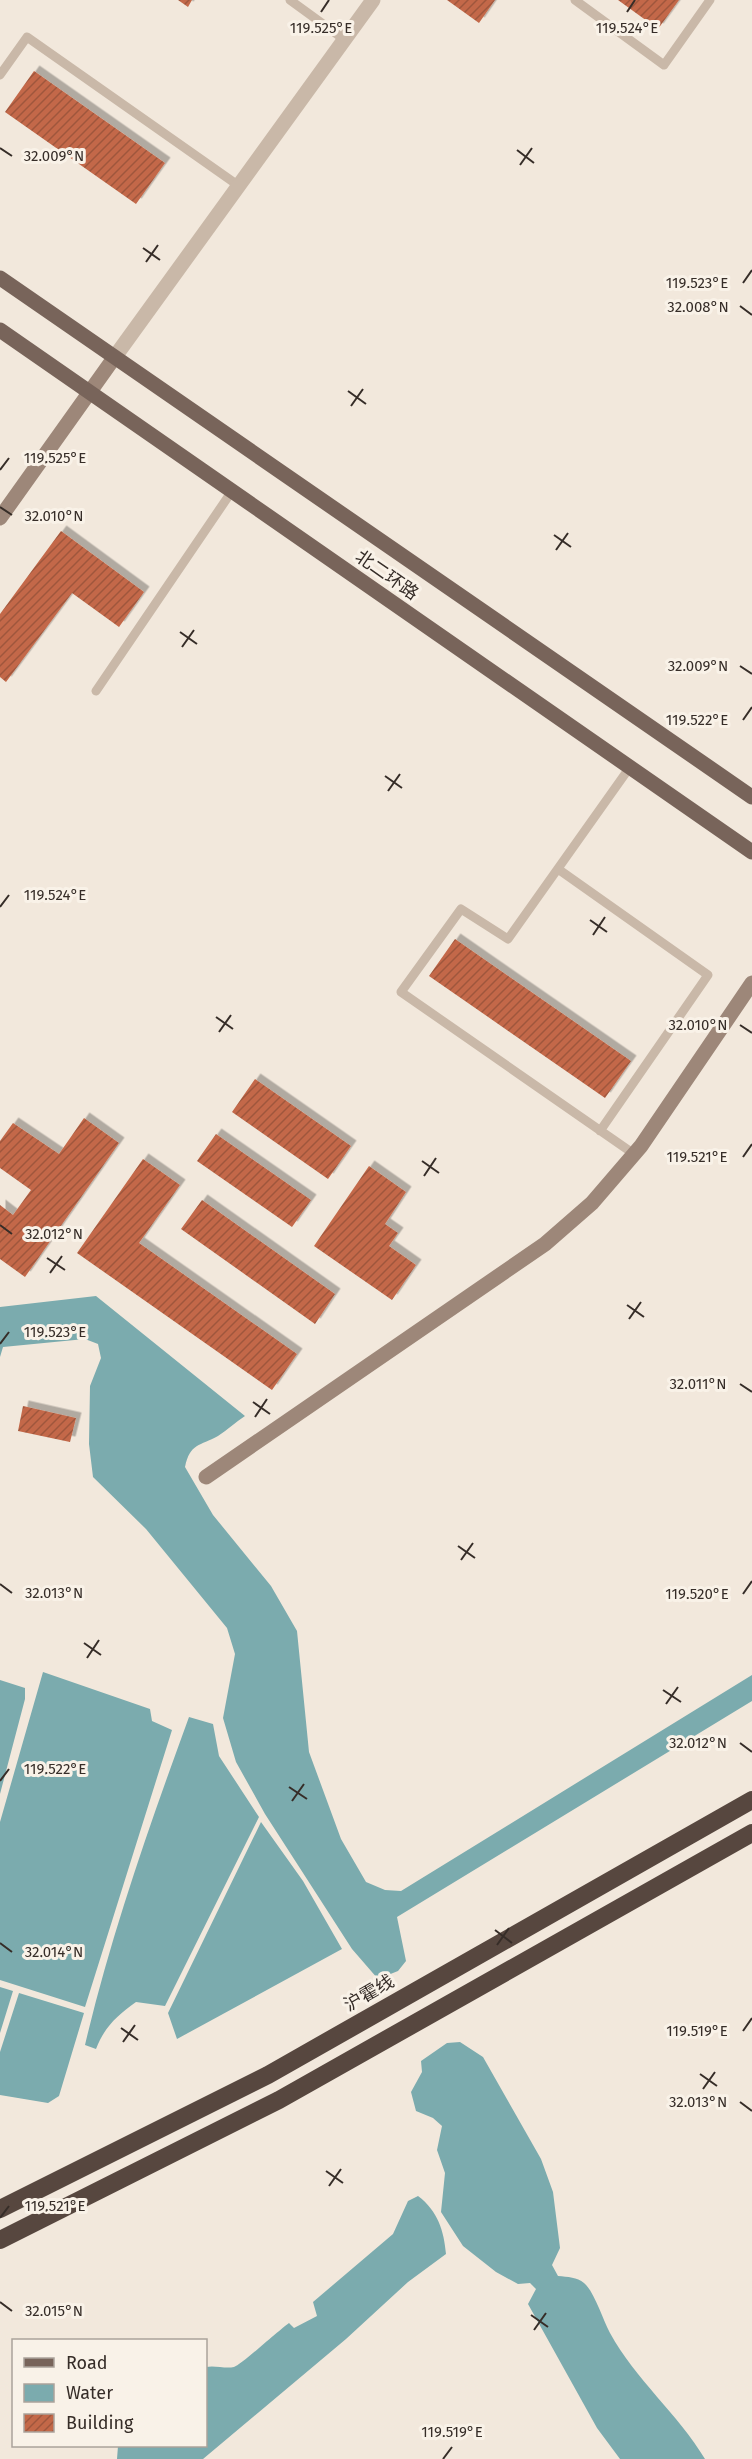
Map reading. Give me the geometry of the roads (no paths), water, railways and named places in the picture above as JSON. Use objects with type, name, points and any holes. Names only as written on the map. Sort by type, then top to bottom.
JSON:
[{"type":"highway","name":"沪霍线","points":[[0,2209],[268,2075],[752,1800]]},
{"type":"highway","points":[[0,2240],[279,2100],[752,1833]]},
{"type":"main road","name":"北二环路","points":[[0,278],[752,797]]},
{"type":"main road","name":"北二环路","points":[[0,330],[752,852]]},
{"type":"street","points":[[0,518],[373,0]]},
{"type":"street","points":[[206,1477],[545,1244],[592,1203],[634,1154],[752,983]]},
{"type":"lane","points":[[290,0],[345,39]]},
{"type":"lane","points":[[575,0],[664,65],[710,0]]},
{"type":"lane","points":[[0,75],[27,37],[239,186]]},
{"type":"lane","points":[[96,691],[232,491]]},
{"type":"lane","points":[[630,767],[508,939],[461,909],[401,992],[634,1154]]},
{"type":"lane","points":[[558,869],[708,975],[600,1131]]},
{"type":"water","points":[[96,1296],[245,1416],[218,1436],[193,1449],[185,1467],[213,1515],[271,1586],[297,1631],[309,1752],[341,1839],[366,1882],[385,1890],[401,1891],[752,1675],[752,1701],[397,1917],[406,1961],[398,1971],[378,1979],[352,1949],[265,1814],[236,1762],[223,1718],[235,1654],[227,1628],[146,1529],[93,1477],[89,1444],[90,1386],[101,1358],[98,1344],[85,1339],[3,1347],[0,1357],[0,1307]]},
{"type":"water","points":[[43,1672],[150,1709],[152,1721],[172,1730],[85,2007],[0,1980],[0,1822]]},
{"type":"water","points":[[0,1680],[25,1688],[25,1699],[0,1794]]},
{"type":"water","points":[[189,1717],[213,1724],[219,1756],[259,1817],[165,2006],[136,2002],[112,2022],[96,2049],[85,2045],[95,2003],[119,1921]]},
{"type":"water","points":[[261,1822],[303,1881],[342,1949],[177,2039],[168,2013]]},
{"type":"water","points":[[0,1987],[13,1991],[0,2033]]},
{"type":"water","points":[[19,1993],[84,2013],[59,2096],[48,2103],[0,2095],[0,2052]]},
{"type":"water","points":[[460,2042],[483,2057],[541,2159],[553,2192],[560,2248],[552,2265],[558,2276],[578,2280],[588,2287],[620,2350],[705,2459],[620,2459],[597,2428],[528,2304],[536,2289],[530,2283],[518,2284],[496,2272],[463,2246],[441,2212],[445,2173],[437,2150],[442,2126],[433,2118],[416,2111],[411,2092],[422,2072],[421,2061],[447,2043]]},
{"type":"water","points":[[418,2196],[431,2208],[444,2237],[446,2254],[408,2282],[346,2339],[203,2459],[117,2459],[118,2447],[207,2447],[207,2367],[234,2367],[289,2323],[294,2328],[317,2316],[313,2302],[393,2234],[408,2201]]}]
